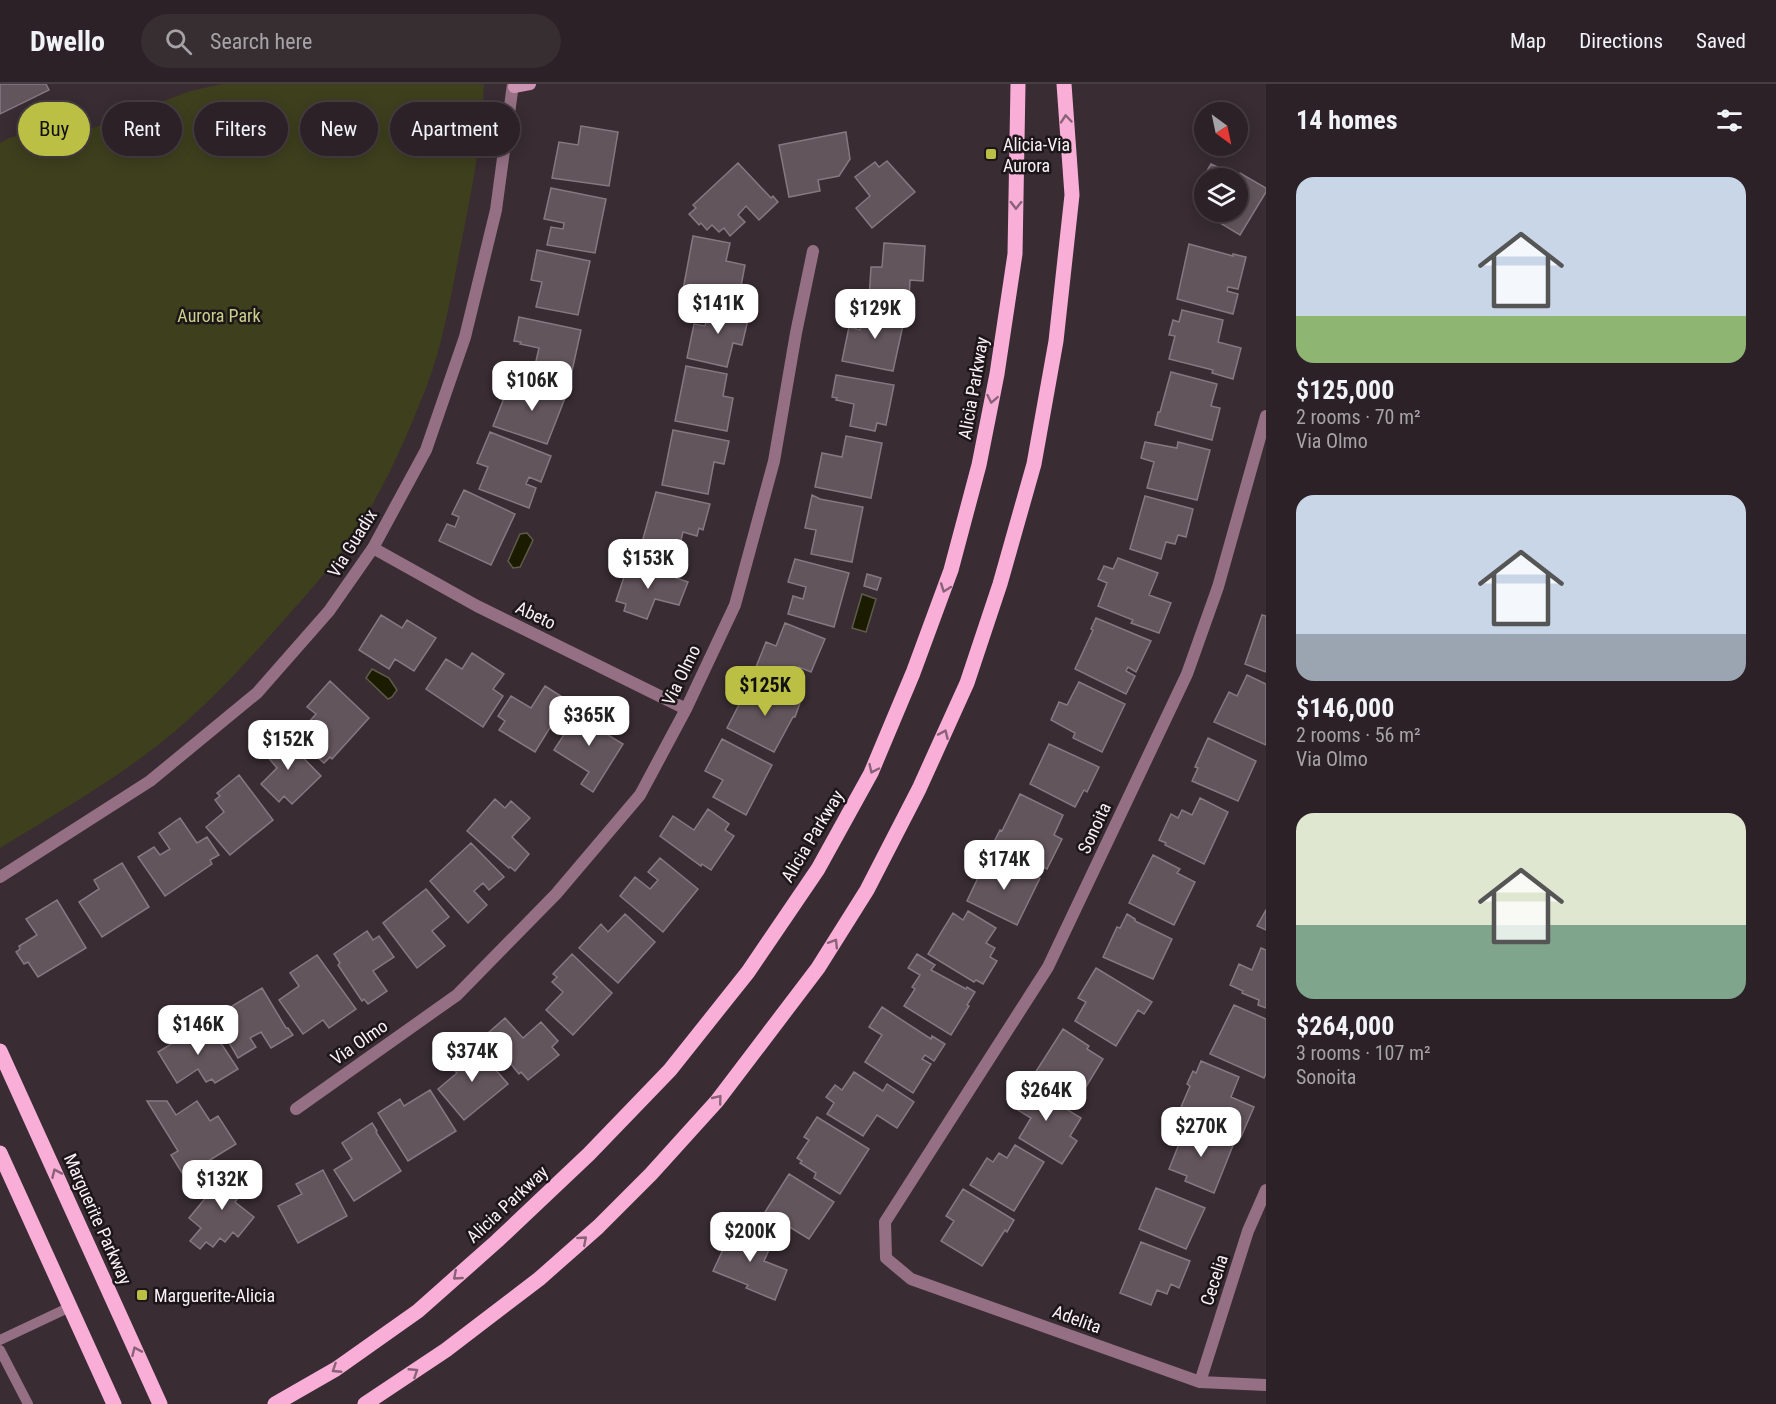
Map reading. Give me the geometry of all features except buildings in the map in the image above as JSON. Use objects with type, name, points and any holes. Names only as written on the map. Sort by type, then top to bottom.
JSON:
[{"type":"main road","name":"Alicia Parkway","points":[[275,1404],[336,1369],[418,1311],[497,1241],[589,1154],[670,1070],[748,972],[823,859],[871,773],[913,673],[951,570],[979,465],[997,374],[1015,254],[1018,84]]},
{"type":"main road","points":[[365,1404],[446,1350],[539,1279],[598,1227],[651,1174],[717,1101],[818,968],[867,890],[920,789],[967,682],[1000,584],[1034,464],[1056,340],[1072,195],[1064,84]]},
{"type":"main road","name":"Marguerite Parkway","points":[[0,1051],[160,1404]]},
{"type":"main road","points":[[0,1153],[114,1404]]},
{"type":"street","points":[[514,85],[530,84]]},
{"type":"street","name":"Via Guadix","points":[[0,877],[150,781],[257,693],[329,611],[373,548],[426,450],[465,337],[496,210],[514,85]]},
{"type":"street","name":"Via Olmo","points":[[296,1109],[457,995],[556,894],[639,795],[686,709],[735,605],[774,461],[813,250]]},
{"type":"street","name":"Sonoita","points":[[886,1258],[885,1222],[1048,967],[1187,675],[1218,587],[1266,416]]},
{"type":"street","name":"Abeto","points":[[373,548],[477,606],[686,709]]},
{"type":"street","name":"Cecelia","points":[[1200,1382],[1248,1231],[1266,1190]]},
{"type":"street","name":"Adelita","points":[[886,1258],[911,1279],[1200,1382],[1266,1385]]},
{"type":"lane","points":[[0,1340],[70,1307]]},
{"type":"lane","points":[[0,1350],[28,1404]]},
{"type":"green space","name":"Aurora Park","points":[[222,84],[484,84],[483,102],[390,102],[390,156],[477,156],[442,337],[426,388],[389,473],[346,546],[300,601],[222,688],[185,723],[110,780],[0,848],[0,143],[18,136],[18,156],[90,156],[90,129],[102,125],[102,156],[182,156],[182,102],[161,102],[190,91]]},
{"type":"shaded area","points":[[527,533],[533,540],[520,567],[513,568],[508,561],[520,534]]},
{"type":"shaded area","points":[[862,594],[876,599],[866,632],[852,628]]},
{"type":"shaded area","points":[[372,669],[389,678],[397,690],[392,697],[388,699],[366,678]]},
{"type":"place","name":"Alicia-Via Aurora","points":[[991,154]]},
{"type":"place","name":"Marguerite-Alicia","points":[[142,1295]]}]
